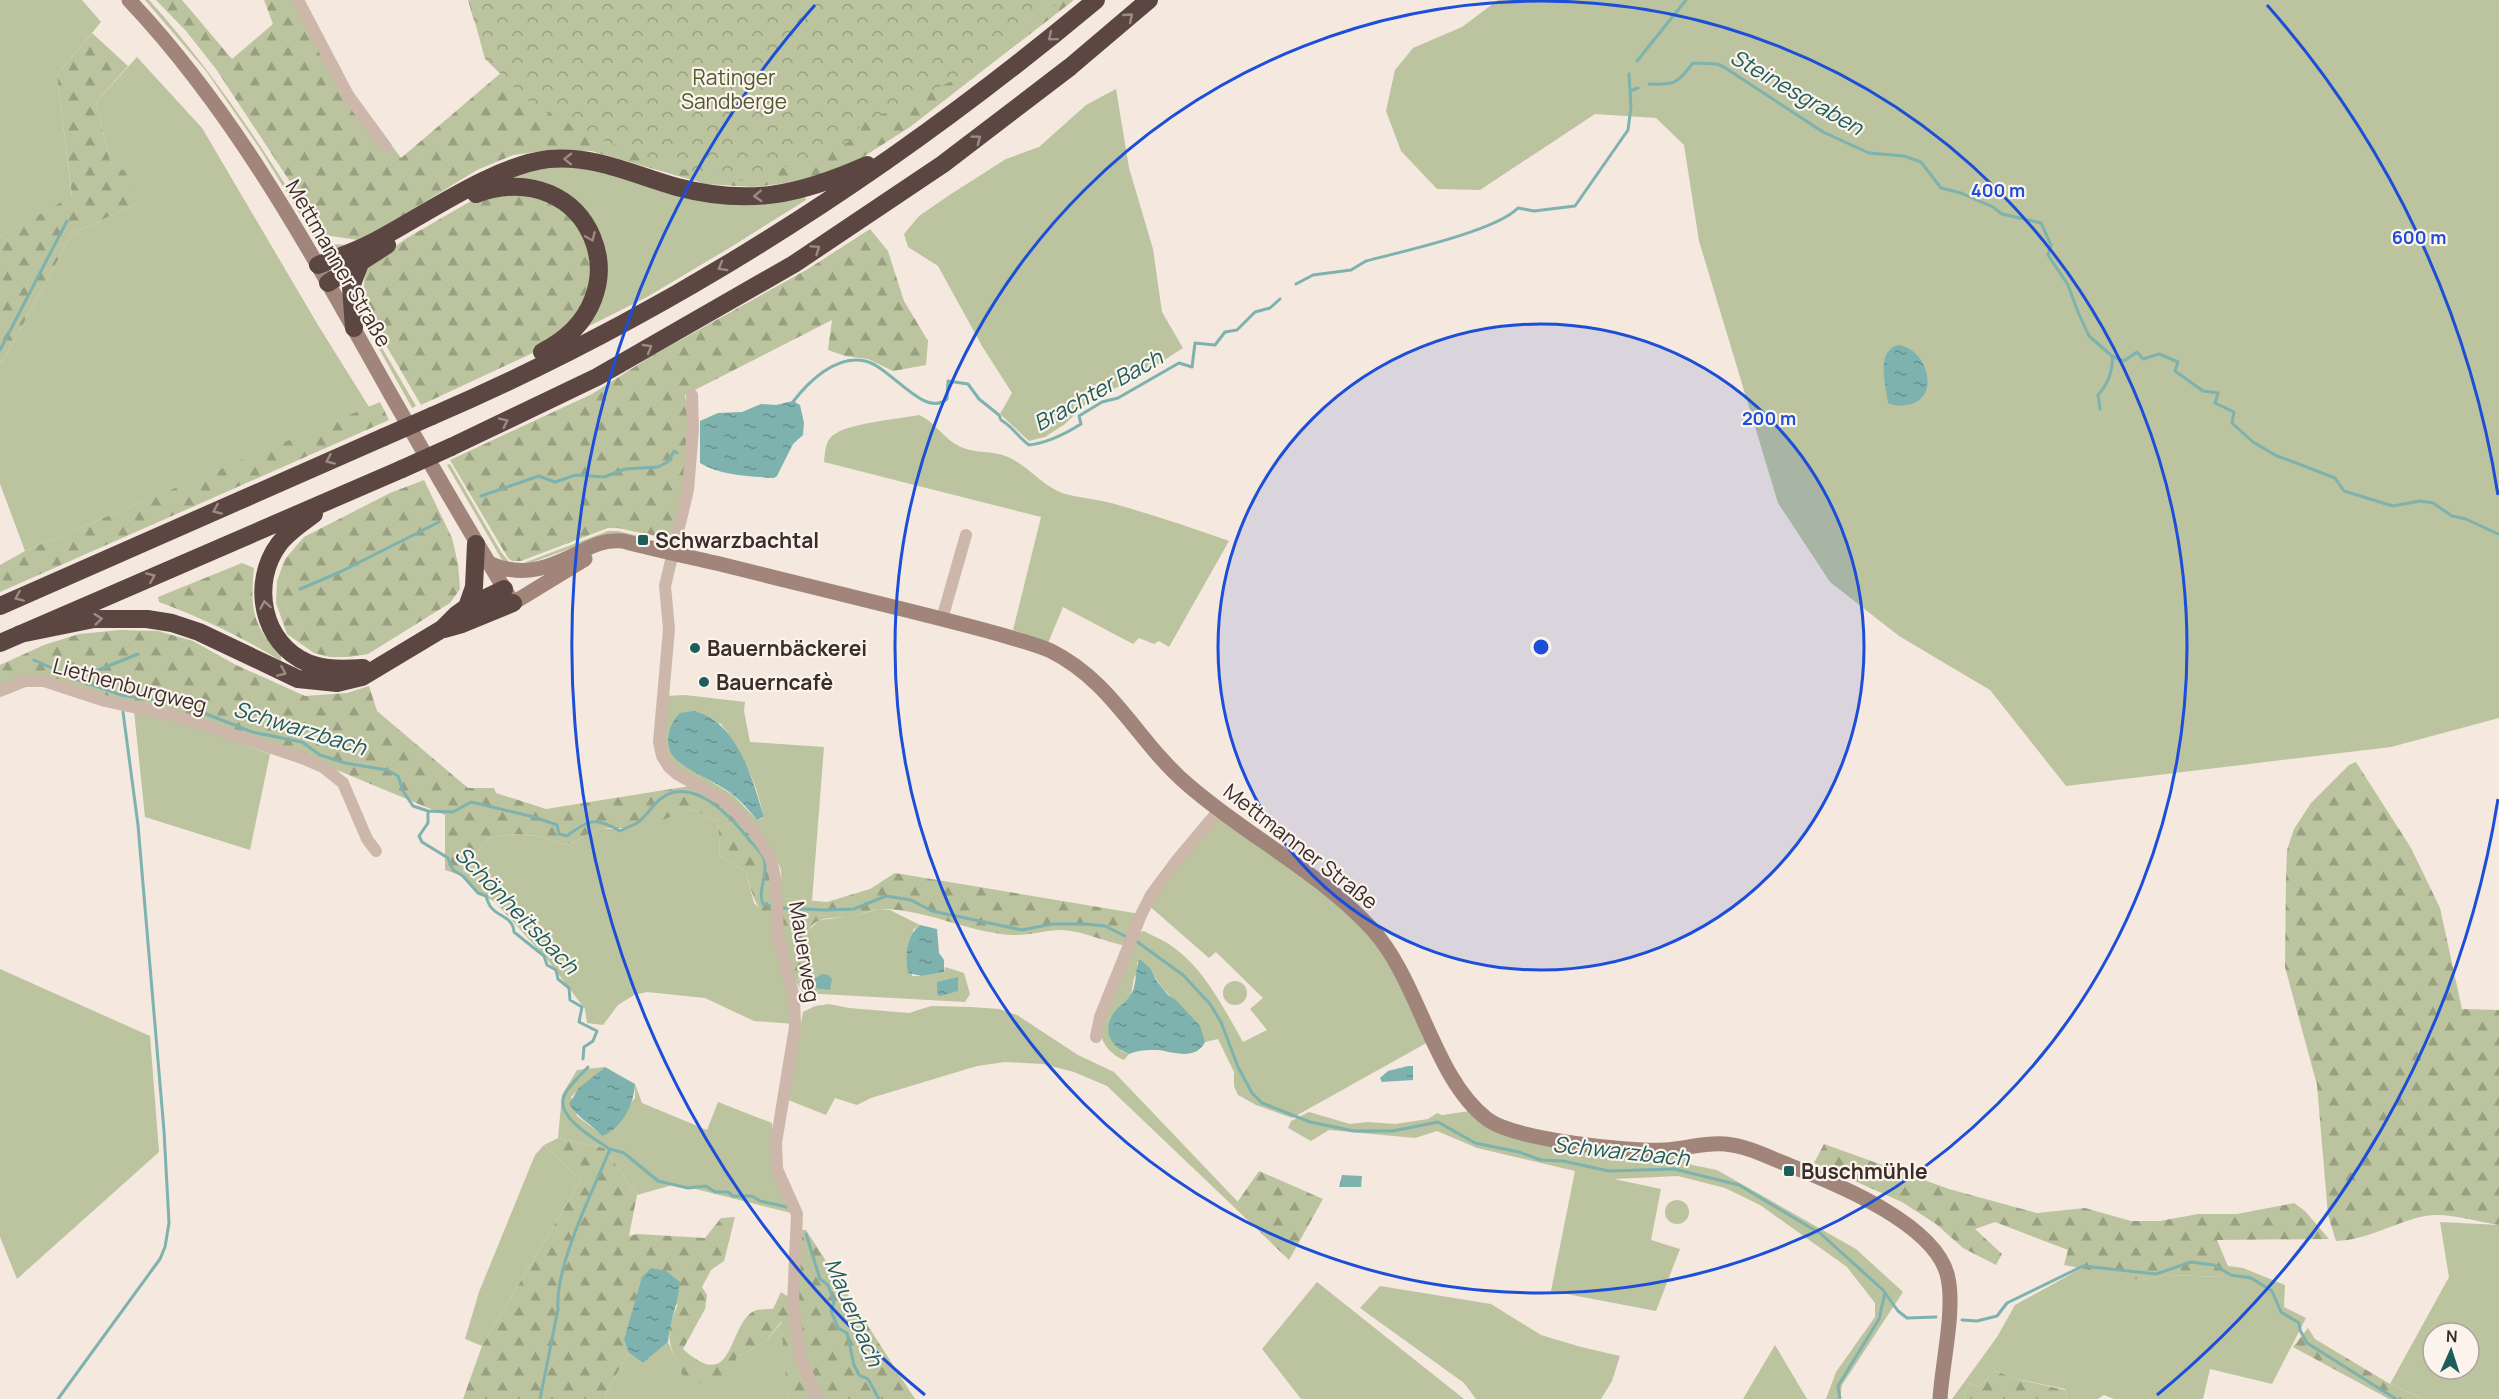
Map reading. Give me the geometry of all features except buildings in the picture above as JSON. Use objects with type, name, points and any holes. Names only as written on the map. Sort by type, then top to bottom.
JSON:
[{"type":"highway","points":[[0,606],[470,399],[635,319],[782,232],[912,145],[1044,44],[1096,0]]},
{"type":"highway","points":[[0,644],[20,633],[402,469],[597,377],[794,264],[943,164],[1070,67],[1149,0]]},
{"type":"highway","points":[[318,265],[374,242],[497,174],[537,161],[582,159],[704,193],[759,197],[796,192],[832,181],[912,145]]},
{"type":"highway","points":[[328,283],[375,252],[477,194],[501,187],[518,186],[541,190],[568,205],[579,215],[592,237],[600,267],[599,282],[590,308],[581,322],[564,339],[475,386],[470,399]]},
{"type":"highway","points":[[354,328],[351,287],[360,263]]},
{"type":"highway","points":[[339,495],[278,545],[267,568],[265,612],[280,642],[299,658],[331,669],[374,668]]},
{"type":"highway","points":[[467,607],[474,587],[476,544]]},
{"type":"highway","points":[[20,633],[94,619],[147,619],[172,623],[199,632],[279,672],[311,682],[351,681],[362,677],[442,629],[467,607],[509,596]]},
{"type":"highway","points":[[442,629],[462,624],[509,596]]},
{"type":"main road","name":"Mettmanner Straße","points":[[129,0],[156,28],[213,102],[267,181],[318,265],[476,544],[509,596],[600,551],[637,545]]},
{"type":"main road","name":"Mettmanner Straße","points":[[488,563],[503,570],[519,573],[568,558],[598,542],[610,540],[942,619],[1034,645],[1073,664],[1086,673],[1127,714],[1183,781],[1219,810],[1320,882],[1372,929],[1395,961],[1456,1082],[1475,1107],[1496,1125],[1544,1138],[1629,1148],[1669,1150],[1715,1144],[1746,1148],[1866,1199],[1916,1232],[1940,1256],[1948,1277],[1949,1300],[1940,1399]]},
{"type":"main road","points":[[509,596],[568,558]]},
{"type":"street","points":[[298,0],[348,95],[386,147]]},
{"type":"street","points":[[672,553],[688,490],[693,429],[692,395]]},
{"type":"street","points":[[942,619],[966,535]]},
{"type":"street","name":"Mauerweg","points":[[672,553],[665,586],[669,629],[659,722],[660,749],[665,761],[677,774],[723,800],[754,831],[771,859],[783,961],[794,998],[795,1027],[776,1143],[777,1169],[797,1214],[793,1303],[800,1355],[817,1399]]},
{"type":"street","name":"Liethenburgweg","points":[[0,691],[25,681],[44,681],[105,701],[179,717],[302,758],[322,767],[343,783],[367,838],[376,851]]},
{"type":"street","points":[[1096,1036],[1100,1017],[1146,905],[1164,877],[1219,810]]},
{"type":"green space","points":[[0,0],[82,0],[101,22],[57,75],[72,197],[0,237]]},
{"type":"green space","points":[[145,0],[149,0],[173,27],[217,84],[259,144],[317,235],[331,244],[347,245],[333,251],[326,250],[319,245],[260,149],[206,71]]},
{"type":"green space","name":"Ratinger Sandberge","points":[[156,0],[182,0],[232,59],[273,24],[264,0],[303,0],[350,89],[401,158],[502,72],[474,21],[468,0],[1074,0],[910,127],[863,157],[829,172],[796,182],[753,187],[706,184],[591,151],[551,150],[513,155],[477,170],[374,233],[358,240],[325,235],[216,69],[186,31]]},
{"type":"green space","name":"Ratinger Sandberge","points":[[469,0],[1061,0],[1020,35],[969,73],[862,124],[848,142],[805,161],[739,181],[673,167],[605,141],[535,107],[485,59]]},
{"type":"green space","points":[[1498,0],[2499,0],[2499,718],[2391,747],[2066,786],[1990,690],[1899,636],[1830,582],[1778,503],[1699,241],[1684,145],[1656,118],[1595,114],[1480,190],[1437,189],[1401,151],[1386,111],[1395,70],[1413,48],[1462,27]]},
{"type":"green space","points":[[92,33],[128,66],[96,102],[111,165],[125,171],[140,202],[72,234],[2,363],[0,359],[0,237],[72,196],[57,75]]},
{"type":"green space","points":[[137,57],[202,128],[369,407],[25,551],[0,484],[0,359],[2,363],[72,234],[140,202],[111,165],[96,102]]},
{"type":"green space","points":[[1116,89],[1129,168],[1153,249],[1162,312],[1183,348],[1127,384],[1095,395],[1065,424],[1045,437],[1029,441],[1000,414],[1012,393],[982,346],[938,266],[908,247],[904,234],[919,216],[951,194],[1006,159],[1039,147],[1086,105]]},
{"type":"green space","points":[[577,164],[679,191],[804,194],[806,200],[647,297],[583,329],[501,183],[503,175]]},
{"type":"green space","points":[[527,191],[570,213],[589,241],[590,297],[552,344],[421,405],[369,316],[363,293],[366,267],[407,238],[471,201],[491,193]]},
{"type":"green space","points":[[870,229],[888,251],[904,301],[928,341],[926,365],[893,371],[868,359],[845,356],[828,350],[832,320],[685,395],[690,426],[686,490],[670,539],[608,528],[521,561],[512,561],[508,558],[450,460],[592,394],[650,357],[808,269]]},
{"type":"green space","points":[[358,293],[359,306],[364,317],[416,406],[412,408],[358,311],[355,301]]},
{"type":"green space","points":[[380,402],[389,420],[0,592],[0,565],[25,551]]},
{"type":"green space","points":[[919,415],[959,446],[1008,457],[1057,491],[1126,507],[1229,541],[1169,647],[1159,641],[1154,644],[1139,638],[1133,644],[1063,607],[1048,643],[1013,630],[1041,517],[824,462],[828,441],[839,432],[861,425]]},
{"type":"green space","points":[[450,464],[501,552],[510,563],[521,564],[608,531],[643,537],[639,540],[591,541],[519,567],[502,560],[447,465]]},
{"type":"green space","points":[[424,480],[452,538],[458,564],[460,589],[450,603],[368,654],[330,657],[314,653],[287,634],[276,603],[277,581],[285,559],[304,537],[390,493]]},
{"type":"green space","points":[[242,563],[254,568],[252,595],[255,616],[264,635],[281,656],[281,661],[222,629],[159,602],[158,597]]},
{"type":"green space","points":[[120,630],[158,631],[193,641],[236,665],[305,696],[347,693],[369,686],[377,711],[468,788],[494,788],[496,793],[546,809],[690,786],[720,802],[761,846],[772,881],[774,923],[758,907],[746,872],[720,856],[718,821],[690,809],[642,828],[600,828],[571,843],[563,844],[537,836],[516,834],[488,838],[460,875],[445,870],[445,815],[325,765],[49,679],[0,688],[0,665],[44,645],[79,634]]},
{"type":"green space","points":[[685,695],[745,702],[744,711],[750,742],[824,747],[812,901],[782,898],[781,870],[775,855],[679,771],[664,751],[666,696]],"holes":[[[720,723],[748,768],[764,818],[757,820],[733,795],[679,762]]]},
{"type":"green space","points":[[134,711],[183,723],[270,754],[250,850],[145,817]]},
{"type":"green space","points":[[2356,762],[2411,848],[2440,908],[2462,1009],[2499,1010],[2499,1225],[2453,1216],[2434,1215],[2403,1222],[2359,1238],[2336,1241],[2328,1215],[2317,1085],[2285,967],[2287,850],[2294,829],[2311,803],[2349,765]]},
{"type":"green space","points":[[690,809],[718,821],[720,856],[746,872],[754,903],[774,923],[794,1024],[754,1021],[705,998],[647,992],[634,995],[618,1005],[603,1025],[587,1023],[585,1009],[546,958],[494,901],[478,894],[460,875],[488,838],[516,834],[537,836],[563,844],[571,843],[600,828],[625,830]]},
{"type":"green space","points":[[1221,815],[1275,851],[1376,939],[1430,1041],[1292,1118],[1256,1105],[1238,1095],[1234,1086],[1234,1072],[1218,1039],[1205,1042],[1194,1022],[1163,988],[1151,969],[1137,962],[1137,973],[1134,978],[1121,1051],[1129,1054],[1124,1060],[1108,1049],[1100,1032],[1137,933],[1144,931],[1173,947],[1197,969],[1243,1042],[1267,1030],[1250,1009],[1263,998],[1216,952],[1209,958],[1147,904]]},
{"type":"green space","points":[[895,873],[1140,914],[1127,946],[1086,934],[1061,930],[1017,935],[995,933],[898,910],[878,909],[851,917],[823,919],[812,925],[809,932],[806,966],[796,982],[782,937],[782,898],[827,902],[870,889]]},
{"type":"green space","points":[[879,909],[890,910],[920,925],[913,930],[912,976],[944,972],[945,967],[964,973],[970,994],[965,1002],[803,993],[796,982],[803,977],[808,931],[819,920],[855,916]]},
{"type":"green space","points":[[0,969],[150,1036],[159,1152],[17,1279],[0,1237]]},
{"type":"green space","points":[[1235,981],[1240,982],[1246,988],[1246,998],[1240,1004],[1235,1005],[1230,1004],[1224,998],[1223,993],[1224,988],[1230,982]]},
{"type":"green space","points":[[829,1004],[909,1013],[931,1006],[971,1007],[999,1009],[1017,1015],[1078,1055],[1114,1072],[1238,1202],[1234,1207],[1107,1086],[1074,1072],[1043,1064],[1005,1062],[977,1066],[871,1098],[857,1105],[835,1098],[826,1115],[788,1100],[803,1012],[815,1006]]},
{"type":"green space","points":[[605,1067],[571,1097],[577,1116],[602,1135],[635,1098],[635,1084],[642,1103],[707,1130],[718,1102],[772,1123],[773,1141],[795,1214],[676,1184],[637,1195],[604,1148],[558,1138],[562,1095],[577,1070]]},
{"type":"green space","points":[[1470,1111],[1489,1124],[1684,1151],[1686,1160],[1692,1165],[1717,1170],[1856,1249],[1903,1292],[1842,1385],[1840,1399],[1826,1399],[1836,1372],[1875,1317],[1875,1303],[1847,1267],[1760,1205],[1725,1188],[1678,1176],[1614,1179],[1661,1189],[1651,1240],[1680,1249],[1656,1311],[1551,1291],[1575,1171],[1477,1148],[1437,1131],[1415,1138],[1329,1130],[1311,1141],[1288,1128],[1291,1121],[1309,1112],[1350,1124],[1368,1122],[1395,1124],[1428,1119],[1437,1113],[1442,1115]]},
{"type":"green space","points":[[558,1138],[604,1148],[637,1195],[629,1236],[637,1234],[705,1238],[721,1218],[735,1217],[724,1261],[711,1270],[702,1287],[707,1295],[705,1309],[683,1349],[700,1361],[712,1365],[721,1361],[728,1353],[745,1319],[754,1311],[773,1309],[781,1292],[793,1300],[801,1230],[806,1230],[915,1399],[788,1399],[781,1322],[765,1342],[736,1358],[734,1377],[700,1383],[682,1375],[671,1347],[669,1332],[678,1304],[624,1340],[629,1353],[605,1394],[607,1399],[463,1399],[482,1346],[581,1180],[544,1145]]},
{"type":"green space","points":[[1824,1144],[1949,1189],[2037,1213],[2085,1208],[2131,1221],[2160,1221],[2198,1214],[2237,1214],[2294,1203],[2305,1211],[2329,1239],[2217,1240],[2228,1266],[2225,1277],[2168,1275],[2142,1280],[2064,1265],[2068,1250],[1995,1222],[1975,1229],[2002,1254],[1996,1265],[1963,1248],[1936,1224],[1902,1202],[1814,1163]]},
{"type":"green space","points":[[544,1145],[581,1180],[482,1346],[465,1339],[479,1292],[535,1155]]},
{"type":"green space","points":[[1259,1171],[1323,1199],[1289,1260],[1234,1207]]},
{"type":"green space","points":[[1677,1200],[1682,1201],[1688,1207],[1688,1217],[1682,1223],[1677,1224],[1672,1223],[1666,1217],[1665,1212],[1666,1207],[1672,1201]]},
{"type":"green space","points":[[2440,1222],[2499,1225],[2499,1399],[2424,1399],[2390,1384],[2421,1328],[2421,1381],[2481,1381],[2481,1321],[2425,1321],[2449,1277]]},
{"type":"green space","points":[[2228,1266],[2243,1268],[2285,1285],[2284,1307],[2306,1318],[2272,1384],[2210,1369],[2203,1399],[2114,1399],[2104,1395],[2098,1399],[2067,1399],[2065,1389],[2017,1379],[1995,1371],[1978,1387],[1969,1383],[1964,1399],[1952,1399],[1997,1337],[2015,1305],[2084,1267],[2142,1280],[2168,1275],[2224,1277]]},
{"type":"green space","points":[[1317,1282],[1464,1399],[1301,1399],[1262,1349]]},
{"type":"green space","points":[[1380,1286],[1491,1304],[1541,1335],[1620,1356],[1612,1381],[1601,1399],[1476,1399],[1464,1383],[1360,1308]]},
{"type":"green space","points":[[782,1322],[788,1399],[607,1399],[605,1394],[629,1353],[643,1363],[668,1342],[682,1375],[736,1358],[765,1342]]},
{"type":"green space","points":[[2308,1328],[2315,1339],[2390,1384],[2424,1399],[2389,1399],[2293,1347]]},
{"type":"green space","points":[[1775,1345],[1807,1399],[1743,1399]]},
{"type":"green space","points":[[1995,1371],[2017,1379],[2065,1390],[2067,1399],[1964,1399],[1969,1383],[1978,1387]]},
{"type":"water","points":[[1898,345],[1908,348],[1917,355],[1927,374],[1927,385],[1925,394],[1918,401],[1897,406],[1888,403],[1884,362],[1886,354]]},
{"type":"water","points":[[793,401],[800,405],[804,423],[803,435],[793,444],[774,478],[726,473],[700,463],[700,421],[718,413],[742,412],[761,404],[776,405]]},
{"type":"water","points":[[694,711],[709,717],[733,740],[748,770],[764,817],[757,820],[731,793],[679,762],[670,751],[668,738],[672,724],[680,713]]},
{"type":"water","points":[[920,925],[937,929],[939,953],[944,960],[944,972],[922,976],[908,973],[909,941]]},
{"type":"water","points":[[1139,960],[1151,969],[1156,980],[1168,995],[1176,1000],[1200,1026],[1205,1042],[1195,1052],[1182,1054],[1150,1050],[1129,1054],[1122,1051],[1112,1041],[1108,1029],[1109,1023],[1117,1009],[1132,992]]},
{"type":"water","points":[[822,974],[832,979],[830,990],[814,988],[814,979]]},
{"type":"water","points":[[958,977],[958,991],[940,996],[937,994],[937,982]]},
{"type":"water","points":[[1413,1066],[1413,1080],[1382,1082],[1380,1078],[1388,1071]]},
{"type":"water","points":[[605,1067],[635,1084],[626,1115],[615,1128],[602,1136],[569,1104],[579,1088]]},
{"type":"water","points":[[1342,1175],[1362,1176],[1361,1187],[1339,1187]]},
{"type":"water","points":[[651,1268],[666,1271],[680,1282],[668,1342],[643,1363],[629,1353],[624,1340],[642,1277]]},
{"type":"waterway","name":"Brachter Bach","points":[[1637,61],[1686,0]]},
{"type":"waterway","name":"Steinesgraben","points":[[1649,84],[1675,82],[1693,63],[1717,64],[1823,132],[1869,153],[1904,156],[1921,162],[1941,188],[1961,193],[1993,207],[2002,214],[2041,223],[2051,245],[2048,255],[2068,285],[2089,336],[2112,356],[2124,361],[2137,352],[2143,359],[2159,354],[2178,362],[2175,371],[2203,391],[2218,393],[2215,403],[2234,412],[2232,423],[2253,442],[2275,455],[2335,478],[2344,491],[2393,506],[2420,501],[2433,503],[2452,516],[2466,519],[2498,534]]},
{"type":"waterway","name":"Brachter Bach","points":[[1296,284],[1313,275],[1351,270],[1366,261],[1469,233],[1507,217],[1518,208],[1534,211],[1575,206],[1628,130],[1631,107],[1629,74]]},
{"type":"waterway","name":"Steinesgraben","points":[[1630,91],[1638,88]]},
{"type":"waterway","points":[[0,350],[67,221]]},
{"type":"waterway","name":"Brachter Bach","points":[[792,403],[814,379],[833,366],[854,360],[865,361],[875,365],[928,402],[938,403],[947,399],[948,381],[968,384],[979,399],[999,415],[1001,420],[1025,442],[1029,445],[1036,444],[1069,431],[1081,424],[1079,416],[1102,402],[1118,398],[1179,363],[1192,367],[1195,343],[1215,345],[1225,332],[1237,330],[1255,312],[1270,308],[1280,299]]},
{"type":"waterway","points":[[2100,409],[2098,395],[2109,377],[2112,356]]},
{"type":"waterway","name":"Brachter Bach","points":[[481,496],[539,476],[555,482],[576,475],[604,477],[625,469],[658,467],[669,461],[674,451],[677,453]]},
{"type":"waterway","name":"Brachter Bach","points":[[300,589],[340,572],[439,522]]},
{"type":"waterway","name":"Brachter Bach","points":[[76,679],[138,654]]},
{"type":"waterway","name":"Schwarzbach","points":[[34,660],[76,679],[121,695],[181,704],[252,732],[302,742],[320,755],[345,763],[387,770],[398,776],[403,791],[413,806],[428,811],[453,812],[471,802],[557,825],[559,834],[567,836],[581,826],[593,822],[605,823],[620,831],[637,823],[665,795],[683,792],[694,794],[726,814],[760,852],[765,865],[761,893],[763,904],[775,907]]},
{"type":"waterway","points":[[58,1399],[160,1259],[165,1247],[169,1223],[164,1131],[138,825],[123,712]]},
{"type":"waterway","name":"Schönheitsbach","points":[[428,811],[428,823],[419,836],[422,842],[448,858],[453,870],[463,876],[478,893],[486,896],[489,905],[511,923],[514,932],[544,956],[547,965],[556,970],[558,979],[569,988],[570,1000],[582,1007],[579,1022],[597,1031],[593,1041],[584,1047],[583,1059]]},
{"type":"waterway","name":"Schwarzbach","points":[[781,908],[854,909],[886,896],[911,900],[932,911],[1022,930],[1052,924],[1085,924],[1105,926],[1129,938]]},
{"type":"waterway","name":"Schwarzbach","points":[[1136,941],[1183,975],[1210,1004],[1221,1022],[1238,1067],[1252,1093],[1262,1103],[1310,1122],[1354,1131],[1393,1131],[1438,1122],[1475,1143],[1519,1152],[1541,1160],[1563,1161],[1609,1171],[1674,1169],[1739,1185],[1821,1234],[1883,1290],[1898,1311],[1907,1318],[1936,1317]]},
{"type":"waterway","name":"Schönheitsbach","points":[[540,1399],[558,1309],[562,1271],[576,1228],[610,1149],[578,1127],[565,1112],[564,1096],[588,1067]]},
{"type":"waterway","name":"Mauerbach","points":[[610,1149],[624,1153],[658,1181],[688,1188],[706,1186],[715,1192],[728,1192],[733,1196],[752,1196],[760,1201],[787,1207]]},
{"type":"waterway","name":"Mauerbach","points":[[806,1234],[820,1279],[828,1285],[834,1302],[831,1311],[838,1328],[847,1333],[854,1365],[859,1375],[868,1379],[879,1399]]},
{"type":"waterway","name":"Schwarzbach","points":[[1962,1320],[1977,1321],[1997,1316],[2007,1303],[2083,1266],[2156,1274],[2191,1262],[2214,1265],[2231,1275],[2251,1278],[2272,1291],[2281,1312],[2299,1323],[2307,1343],[2396,1399]]},
{"type":"waterway","points":[[1840,1399],[1838,1386],[1879,1319],[1885,1293]]},
{"type":"place","name":"Schwarzbachtal","points":[[643,540]]},
{"type":"place","name":"Bauernbäckerei","points":[[695,648]]},
{"type":"place","name":"Bauerncafè","points":[[704,682]]},
{"type":"place","name":"Buschmühle","points":[[1789,1171]]}]
